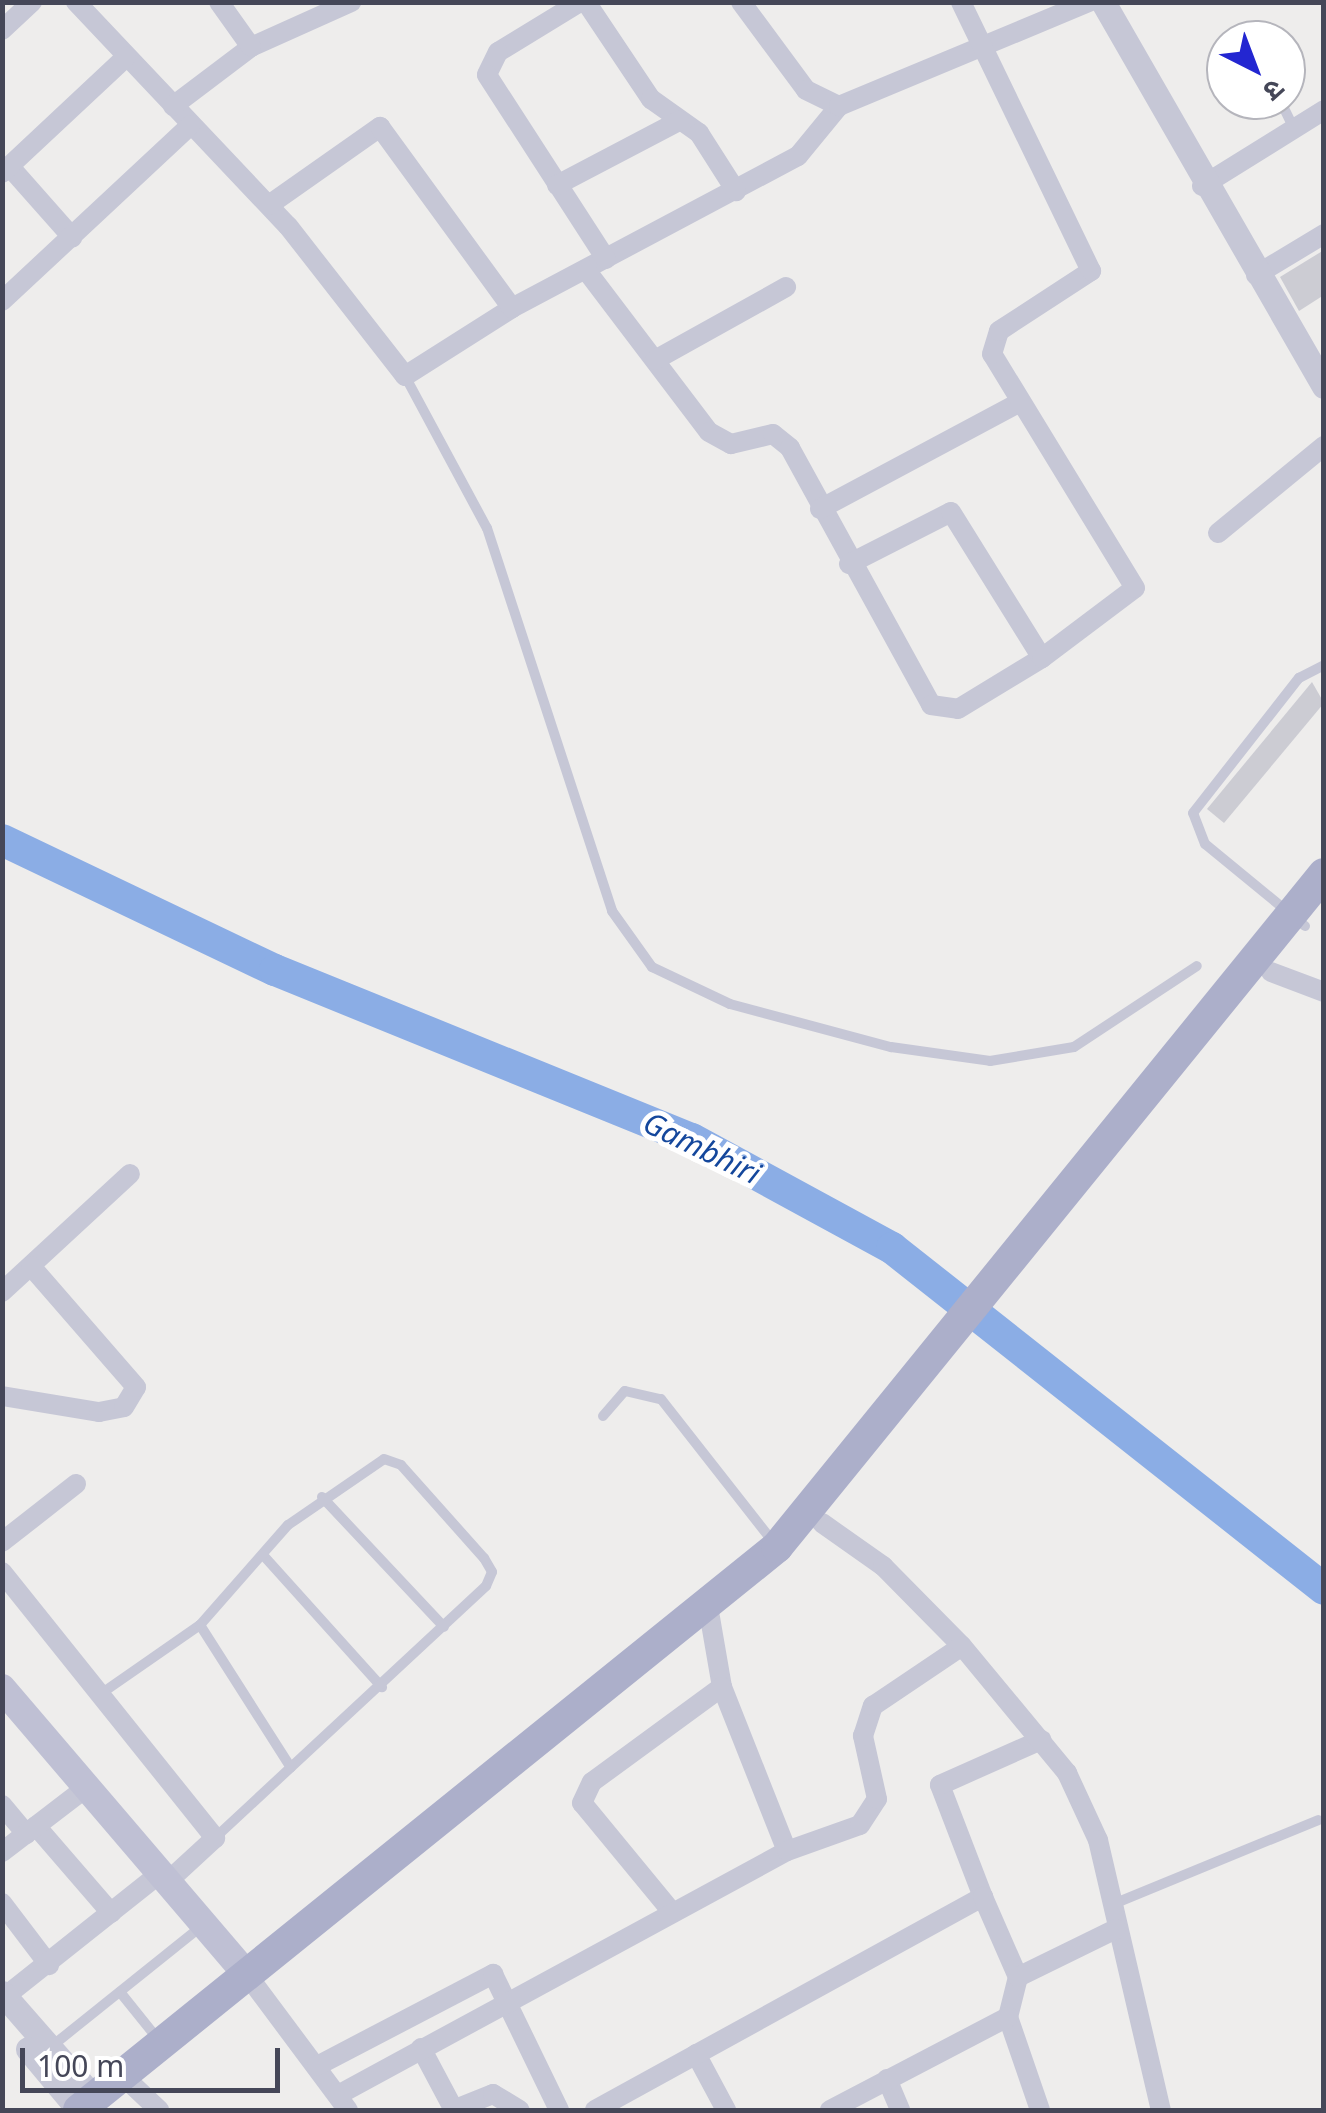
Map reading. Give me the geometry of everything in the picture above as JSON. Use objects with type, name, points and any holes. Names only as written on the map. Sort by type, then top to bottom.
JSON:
[{"type":"main road","points":[[771,1553],[822,1524],[1238,998],[1270,972],[1306,915],[1324,874]]},
{"type":"main road","points":[[85,2107],[771,1553],[1306,915]]},
{"type":"main road","points":[[2,1688],[82,1790],[248,1976]]},
{"type":"street","points":[[2,30],[32,2]]},
{"type":"street","points":[[76,2],[269,205],[405,376],[512,308],[814,146],[839,106],[978,53],[1089,2]]},
{"type":"street","points":[[218,2],[252,46]]},
{"type":"street","points":[[606,259],[492,89],[487,64],[583,2],[651,99],[699,132],[736,191]]},
{"type":"street","points":[[740,2],[806,90],[839,106]]},
{"type":"street","points":[[586,270],[720,441],[783,440],[931,705],[958,709],[1130,598],[1134,579],[992,354],[993,337],[1091,271],[978,53],[961,2]]},
{"type":"street","points":[[1103,2],[1202,186],[1324,386]]},
{"type":"street","points":[[172,106],[252,46],[348,3]]},
{"type":"street","points":[[72,236],[6,170],[126,57]]},
{"type":"street","points":[[1202,186],[1324,110]]},
{"type":"street","points":[[557,185],[679,121]]},
{"type":"street","points":[[2,301],[191,126]]},
{"type":"street","points":[[269,205],[380,127],[512,308]]},
{"type":"street","points":[[1256,275],[1324,234]]},
{"type":"street","points":[[655,360],[786,287]]},
{"type":"street","points":[[820,509],[1020,402]]},
{"type":"street","points":[[1218,532],[1324,446]]},
{"type":"street","points":[[849,564],[951,512],[1042,658]]},
{"type":"street","points":[[1270,972],[1324,992]]},
{"type":"street","points":[[2,1292],[130,1174]]},
{"type":"street","points":[[2,1396],[99,1412],[124,1406],[136,1388],[31,1266]]},
{"type":"street","points":[[2,1542],[76,1484]]},
{"type":"street","points":[[822,1524],[883,1566],[962,1646],[1041,1740],[1098,1840],[1161,2110]]},
{"type":"street","points":[[2,1572],[215,1838],[111,1914],[3,2002]]},
{"type":"street","points":[[708,1606],[722,1687],[787,1851]]},
{"type":"street","points":[[248,1976],[344,2103],[421,2048],[787,1851],[869,1815],[876,1784],[863,1736],[872,1706],[962,1646]]},
{"type":"street","points":[[672,1912],[582,1803],[592,1782],[722,1687]]},
{"type":"street","points":[[1040,2110],[1008,2017],[1018,1977],[940,1785],[1041,1740]]},
{"type":"street","points":[[2,1852],[82,1790]]},
{"type":"street","points":[[2,1805],[111,1914]]},
{"type":"street","points":[[595,2110],[983,1897]]},
{"type":"street","points":[[2,1902],[49,1965]]},
{"type":"street","points":[[1018,1977],[1116,1928]]},
{"type":"street","points":[[317,2066],[474,1976],[492,1974],[510,2000],[553,2108]]},
{"type":"street","points":[[3,2002],[50,2048],[85,2107]]},
{"type":"street","points":[[3,2002],[85,2107]]},
{"type":"street","points":[[830,2110],[1008,2017]]},
{"type":"street","points":[[421,2048],[454,2110],[493,2094],[520,2110]]},
{"type":"street","points":[[696,2054],[726,2110]]},
{"type":"street","points":[[123,2076],[159,2110]]},
{"type":"street","points":[[887,2078],[900,2110]]},
{"type":"lane","points":[[1290,120],[1294,128]]},
{"type":"lane","points":[[405,376],[487,528],[612,912],[652,967],[730,1004],[891,1047],[990,1061],[1074,1047],[1196,966]]},
{"type":"lane","points":[[1306,915],[1205,844],[1193,813],[1299,678],[1324,665]]},
{"type":"lane","points":[[603,1416],[625,1391],[661,1399],[771,1553]]},
{"type":"lane","points":[[102,1693],[200,1625],[322,1497],[384,1459],[401,1466],[492,1572],[444,1627],[382,1687],[215,1838]]},
{"type":"lane","points":[[322,1497],[444,1627]]},
{"type":"lane","points":[[264,1555],[382,1687]]},
{"type":"lane","points":[[200,1625],[290,1768]]},
{"type":"lane","points":[[1111,1905],[1318,1820]]},
{"type":"lane","points":[[50,2048],[203,1925]]},
{"type":"lane","points":[[120,1992],[163,2044]]},
{"type":"building","points":[[1324,250],[1324,295],[1299,311],[1280,277]]},
{"type":"building","points":[[1312,682],[1324,703],[1224,823],[1207,809]]},
{"type":"waterway","name":"Gambhiri","points":[[2,840],[275,970],[692,1139],[892,1248],[1324,1589]]}]
